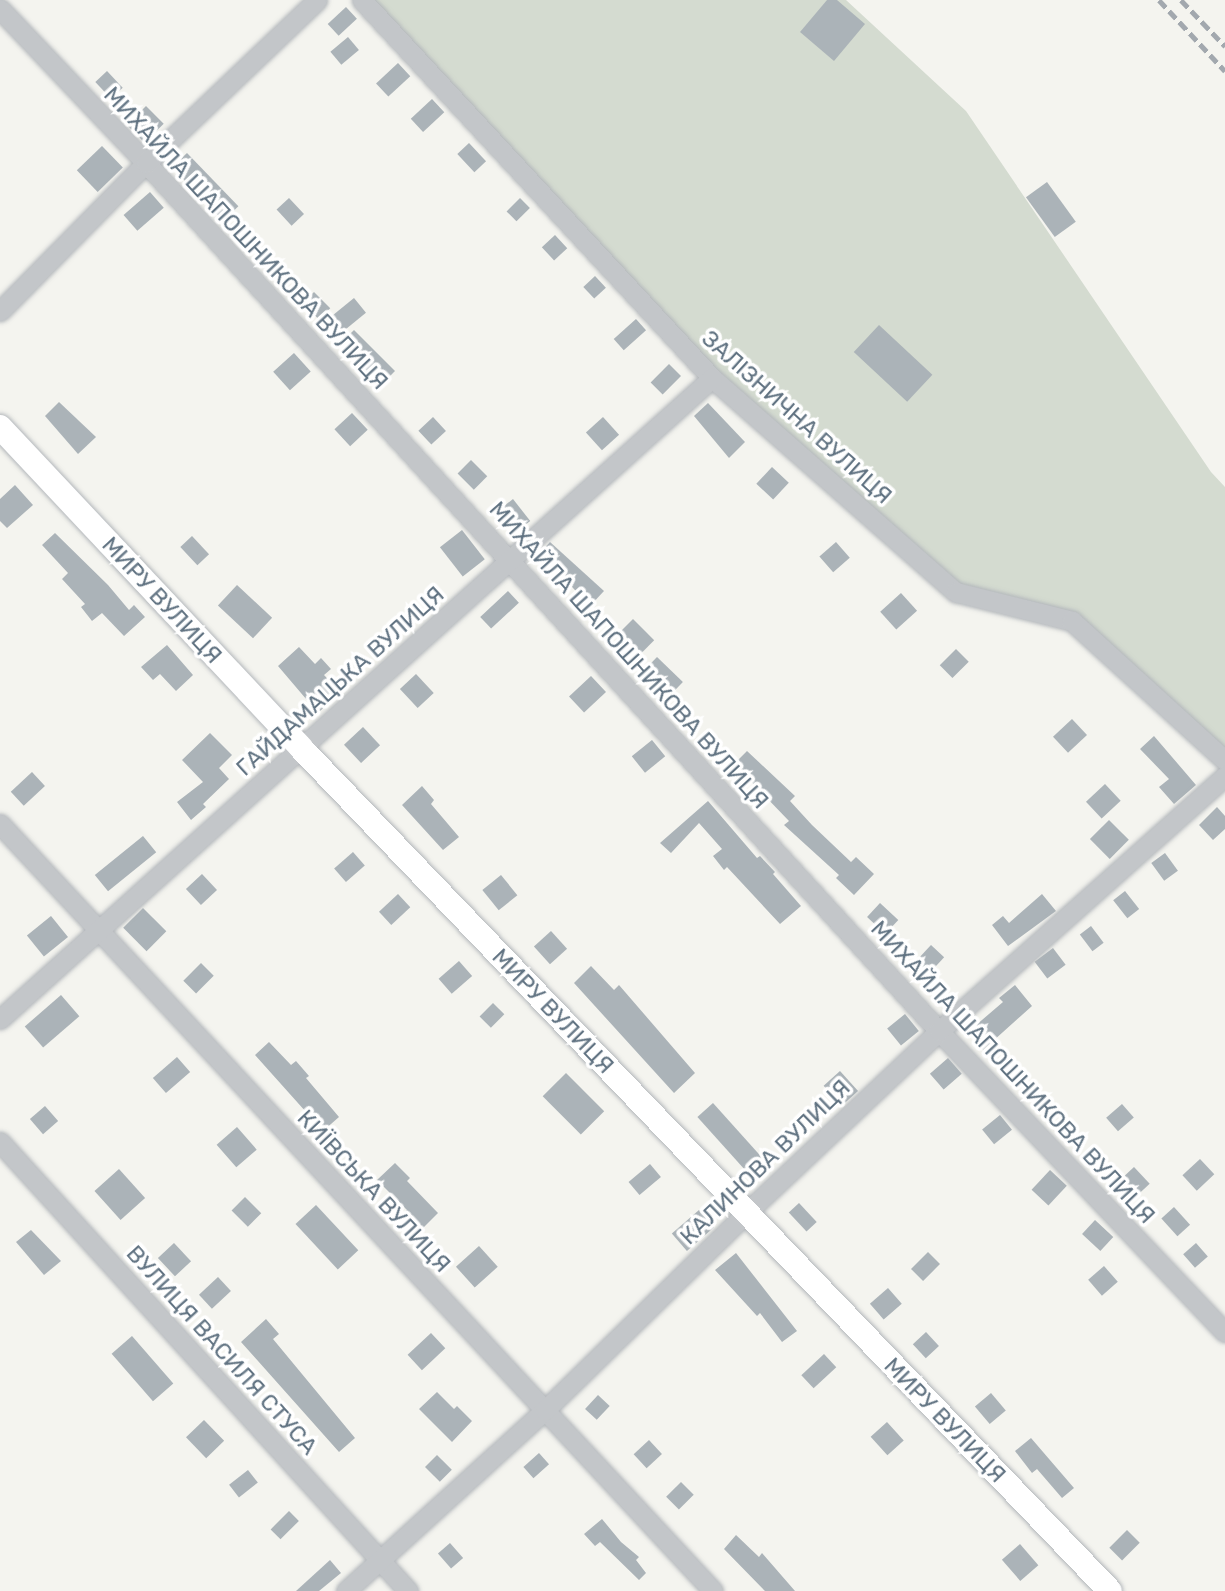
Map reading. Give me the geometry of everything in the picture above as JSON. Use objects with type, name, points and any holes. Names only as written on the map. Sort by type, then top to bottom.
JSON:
[{"type":"main road","name":"МИРУ ВУЛИЦЯ","points":[[0,426],[301,748],[1110,1591]]},
{"type":"street","points":[[0,311],[146,163],[317,0]]},
{"type":"street","name":"ЗАЛІЗНИЧНА ВУЛИЦЯ","points":[[362,0],[712,378],[956,592],[1072,621],[1225,760]]},
{"type":"street","name":"МИХАЙЛА ШАПОШНИКОВА ВУЛИЦЯ","points":[[0,9],[146,163],[939,1031],[1225,1332]]},
{"type":"street","name":"ГАЙДАМАЦЬКА ВУЛИЦЯ","points":[[0,1019],[712,378]]},
{"type":"street","name":"КАЛИНОВА ВУЛИЦЯ","points":[[346,1591],[545,1410],[746,1213],[939,1031],[1225,776]]},
{"type":"street","name":"КИЇВСЬКА ВУЛИЦЯ","points":[[0,824],[713,1591]]},
{"type":"street","name":"ВУЛИЦЯ ВАСИЛЯ СТУСА","points":[[0,1142],[408,1591]]},
{"type":"shaded area","points":[[362,0],[846,0],[966,111],[1211,472],[1225,487],[1225,760],[1072,621],[956,592],[712,378]]},
{"type":"building","points":[[827,0],[837,0],[865,24],[834,61],[800,32]]},
{"type":"building","points":[[346,7],[357,19],[339,36],[328,24]]},
{"type":"building","points":[[348,37],[359,50],[341,65],[330,52]]},
{"type":"building","points":[[398,63],[410,76],[388,97],[376,83]]},
{"type":"building","points":[[107,71],[123,88],[111,99],[95,82]]},
{"type":"building","points":[[432,99],[444,112],[423,132],[411,119]]},
{"type":"building","points":[[146,106],[164,124],[145,143],[127,125]]},
{"type":"building","points":[[469,143],[486,161],[474,172],[457,154]]},
{"type":"building","points":[[102,146],[123,168],[98,192],[77,170]]},
{"type":"building","points":[[187,153],[238,206],[223,221],[172,168]]},
{"type":"building","points":[[1047,182],[1076,222],[1055,237],[1026,197]]},
{"type":"building","points":[[150,192],[164,208],[137,231],[124,215]]},
{"type":"building","points":[[289,198],[304,214],[292,226],[277,210]]},
{"type":"building","points":[[520,198],[530,208],[516,221],[507,211]]},
{"type":"building","points":[[555,235],[567,248],[554,260],[542,247]]},
{"type":"building","points":[[595,276],[606,288],[594,299],[583,287]]},
{"type":"building","points":[[314,292],[330,308],[319,320],[303,303]]},
{"type":"building","points":[[354,298],[366,313],[341,333],[329,318]]},
{"type":"building","points":[[636,319],[646,330],[624,350],[614,339]]},
{"type":"building","points":[[879,325],[932,375],[907,402],[854,352]]},
{"type":"building","points":[[354,330],[395,371],[381,385],[340,344]]},
{"type":"building","points":[[294,353],[311,372],[290,390],[273,372]]},
{"type":"building","points":[[669,364],[681,376],[663,394],[651,382]]},
{"type":"building","points":[[59,402],[96,437],[78,454],[45,416]]},
{"type":"building","points":[[708,403],[745,442],[729,458],[694,416]]},
{"type":"building","points":[[352,413],[368,430],[350,446],[334,429]]},
{"type":"building","points":[[433,417],[446,431],[431,445],[418,431]]},
{"type":"building","points":[[603,417],[619,435],[602,450],[586,432]]},
{"type":"building","points":[[471,460],[487,476],[474,490],[458,473]]},
{"type":"building","points":[[772,467],[789,483],[773,500],[756,484]]},
{"type":"building","points":[[15,485],[33,505],[7,528],[0,521],[0,499]]},
{"type":"building","points":[[513,499],[530,521],[515,533],[498,511]]},
{"type":"building","points":[[462,530],[485,559],[463,576],[440,547]]},
{"type":"building","points":[[55,533],[108,585],[129,610],[134,605],[145,617],[124,636],[102,613],[92,621],[81,607],[85,604],[62,579],[68,573],[42,545]]},
{"type":"building","points":[[192,536],[209,554],[197,565],[180,547]]},
{"type":"building","points":[[550,542],[604,591],[590,606],[540,553]]},
{"type":"building","points":[[836,542],[850,558],[833,572],[819,556]]},
{"type":"building","points":[[237,585],[272,618],[253,638],[218,605]]},
{"type":"building","points":[[508,591],[519,603],[491,629],[480,617]]},
{"type":"building","points":[[901,593],[917,611],[896,630],[880,612]]},
{"type":"building","points":[[633,619],[654,640],[641,653],[620,632]]},
{"type":"building","points":[[167,645],[193,675],[176,691],[160,674],[153,680],[141,667]]},
{"type":"building","points":[[299,647],[315,664],[321,658],[331,669],[324,675],[340,692],[318,713],[278,666]]},
{"type":"building","points":[[956,649],[969,662],[952,678],[940,665]]},
{"type":"building","points":[[657,657],[683,682],[671,694],[645,669]]},
{"type":"building","points":[[416,674],[434,693],[418,708],[400,689]]},
{"type":"building","points":[[591,676],[606,692],[584,713],[569,696]]},
{"type":"building","points":[[1072,719],[1087,735],[1068,753],[1053,737]]},
{"type":"building","points":[[363,727],[380,745],[361,763],[344,745]]},
{"type":"building","points":[[210,733],[232,755],[219,768],[229,779],[203,804],[206,807],[191,820],[177,802],[203,782],[182,760]]},
{"type":"building","points":[[1154,736],[1196,785],[1174,804],[1159,787],[1169,779],[1140,749]]},
{"type":"building","points":[[652,740],[665,756],[645,773],[632,756]]},
{"type":"building","points":[[747,751],[795,796],[790,801],[812,825],[851,862],[856,857],[874,874],[854,895],[836,878],[839,875],[784,825],[789,821],[734,764]]},
{"type":"building","points":[[32,772],[45,786],[24,806],[11,792]]},
{"type":"building","points":[[1105,784],[1121,801],[1102,819],[1086,802]]},
{"type":"building","points":[[422,786],[434,800],[431,804],[459,837],[443,850],[402,805]]},
{"type":"building","points":[[708,801],[757,858],[760,856],[775,872],[773,874],[801,906],[780,924],[727,867],[724,870],[713,856],[722,849],[699,823],[671,853],[660,843]]},
{"type":"building","points":[[1217,807],[1225,816],[1225,829],[1213,840],[1199,825]]},
{"type":"building","points":[[1109,820],[1129,840],[1110,859],[1090,839]]},
{"type":"building","points":[[143,836],[156,852],[108,891],[95,875]]},
{"type":"building","points":[[353,852],[365,866],[346,882],[334,868]]},
{"type":"building","points":[[1165,853],[1178,871],[1164,881],[1151,863]]},
{"type":"building","points":[[202,874],[217,890],[201,905],[186,889]]},
{"type":"building","points":[[501,875],[517,895],[499,910],[482,890]]},
{"type":"building","points":[[1125,891],[1139,909],[1127,918],[1113,900]]},
{"type":"building","points":[[398,894],[410,907],[391,925],[379,912]]},
{"type":"building","points":[[1042,894],[1056,911],[1008,946],[992,925],[1003,916],[1009,923]]},
{"type":"building","points":[[880,903],[898,920],[885,934],[867,917]]},
{"type":"building","points":[[143,908],[166,931],[147,951],[123,928]]},
{"type":"building","points":[[51,916],[68,937],[44,956],[27,936]]},
{"type":"building","points":[[1091,926],[1104,943],[1092,951],[1080,934]]},
{"type":"building","points":[[551,931],[567,949],[550,964],[534,946]]},
{"type":"building","points":[[931,945],[944,957],[926,976],[913,964]]},
{"type":"building","points":[[1053,948],[1066,965],[1047,979],[1035,962]]},
{"type":"building","points":[[459,961],[472,976],[452,994],[439,979]]},
{"type":"building","points":[[201,963],[214,976],[196,993],[183,981]]},
{"type":"building","points":[[591,966],[614,990],[619,985],[695,1073],[674,1093],[574,983]]},
{"type":"building","points":[[1015,985],[1032,1006],[983,1050],[968,1032],[1003,1002],[999,998]]},
{"type":"building","points":[[61,995],[79,1016],[43,1048],[25,1026]]},
{"type":"building","points":[[493,1003],[504,1014],[491,1028],[480,1016]]},
{"type":"building","points":[[905,1014],[919,1031],[901,1046],[887,1028]]},
{"type":"building","points":[[269,1042],[291,1065],[296,1061],[309,1076],[306,1078],[339,1117],[323,1131],[255,1055]]},
{"type":"building","points":[[177,1057],[190,1072],[166,1093],[153,1078]]},
{"type":"building","points":[[948,1058],[962,1074],[944,1090],[930,1074]]},
{"type":"building","points":[[840,1071],[858,1091],[842,1106],[824,1086]]},
{"type":"building","points":[[566,1073],[604,1111],[581,1135],[543,1096]]},
{"type":"building","points":[[713,1103],[769,1165],[754,1179],[697,1117]]},
{"type":"building","points":[[1122,1104],[1134,1118],[1118,1131],[1106,1118]]},
{"type":"building","points":[[45,1106],[58,1121],[43,1134],[30,1119]]},
{"type":"building","points":[[1000,1115],[1012,1130],[994,1144],[982,1129]]},
{"type":"building","points":[[237,1127],[257,1150],[236,1167],[217,1145]]},
{"type":"building","points":[[1200,1159],[1214,1174],[1197,1191],[1182,1175]]},
{"type":"building","points":[[395,1163],[410,1178],[407,1181],[438,1213],[420,1231],[403,1214],[407,1210],[377,1180]]},
{"type":"building","points":[[650,1164],[661,1177],[639,1195],[629,1182]]},
{"type":"building","points":[[1134,1167],[1150,1184],[1137,1196],[1121,1179]]},
{"type":"building","points":[[119,1169],[145,1198],[121,1220],[94,1191]]},
{"type":"building","points":[[1050,1170],[1067,1186],[1048,1205],[1032,1190]]},
{"type":"building","points":[[245,1197],[261,1213],[248,1227],[232,1210]]},
{"type":"building","points":[[799,1203],[817,1222],[806,1232],[789,1213]]},
{"type":"building","points":[[316,1205],[358,1250],[338,1269],[296,1224]]},
{"type":"building","points":[[1174,1207],[1190,1225],[1177,1236],[1161,1218]]},
{"type":"building","points":[[699,1210],[714,1227],[687,1251],[672,1234]]},
{"type":"building","points":[[1095,1220],[1113,1237],[1100,1251],[1082,1234]]},
{"type":"building","points":[[31,1230],[61,1261],[44,1275],[16,1242]]},
{"type":"building","points":[[174,1243],[191,1261],[175,1276],[158,1258]]},
{"type":"building","points":[[1196,1243],[1208,1257],[1195,1268],[1183,1254]]},
{"type":"building","points":[[479,1246],[498,1267],[475,1288],[456,1267]]},
{"type":"building","points":[[928,1252],[940,1264],[923,1281],[911,1269]]},
{"type":"building","points":[[736,1253],[797,1331],[782,1342],[760,1313],[757,1316],[715,1270]]},
{"type":"building","points":[[1104,1266],[1118,1282],[1102,1296],[1088,1280]]},
{"type":"building","points":[[218,1277],[231,1291],[212,1309],[199,1295]]},
{"type":"building","points":[[888,1288],[902,1304],[884,1320],[870,1304]]},
{"type":"building","points":[[266,1319],[279,1334],[273,1339],[355,1438],[339,1452],[241,1342]]},
{"type":"building","points":[[926,1332],[939,1346],[926,1358],[913,1344]]},
{"type":"building","points":[[431,1333],[445,1348],[422,1370],[408,1355]]},
{"type":"building","points":[[132,1336],[173,1384],[153,1401],[112,1354]]},
{"type":"building","points":[[824,1354],[836,1367],[814,1388],[801,1375]]},
{"type":"building","points":[[437,1392],[454,1409],[457,1406],[472,1421],[452,1442],[419,1409]]},
{"type":"building","points":[[991,1393],[1006,1411],[990,1424],[975,1406]]},
{"type":"building","points":[[598,1395],[610,1406],[597,1420],[585,1409]]},
{"type":"building","points":[[204,1420],[224,1441],[206,1458],[186,1437]]},
{"type":"building","points":[[887,1422],[904,1441],[887,1455],[871,1437]]},
{"type":"building","points":[[1031,1438],[1074,1488],[1062,1498],[1037,1469],[1032,1473],[1015,1451]]},
{"type":"building","points":[[649,1440],[662,1454],[647,1468],[634,1454]]},
{"type":"building","points":[[539,1453],[549,1464],[533,1478],[523,1467]]},
{"type":"building","points":[[437,1455],[452,1470],[440,1482],[425,1467]]},
{"type":"building","points":[[248,1470],[258,1483],[239,1497],[229,1485]]},
{"type":"building","points":[[681,1482],[694,1495],[679,1510],[666,1497]]},
{"type":"building","points":[[289,1511],[299,1521],[281,1539],[271,1529]]},
{"type":"building","points":[[602,1519],[621,1542],[639,1557],[636,1560],[646,1573],[639,1580],[600,1542],[595,1546],[584,1534]]},
{"type":"building","points":[[1127,1530],[1140,1543],[1122,1560],[1109,1548]]},
{"type":"building","points":[[736,1535],[759,1557],[762,1553],[795,1591],[765,1591],[724,1549]]},
{"type":"building","points":[[450,1543],[463,1558],[451,1569],[438,1553]]},
{"type":"building","points":[[1020,1544],[1038,1565],[1020,1581],[1002,1560]]},
{"type":"building","points":[[330,1560],[341,1573],[319,1591],[296,1591]]},
{"type":"railway","points":[[1159,0],[1225,71]]},
{"type":"railway","points":[[1181,0],[1225,46]]}]
